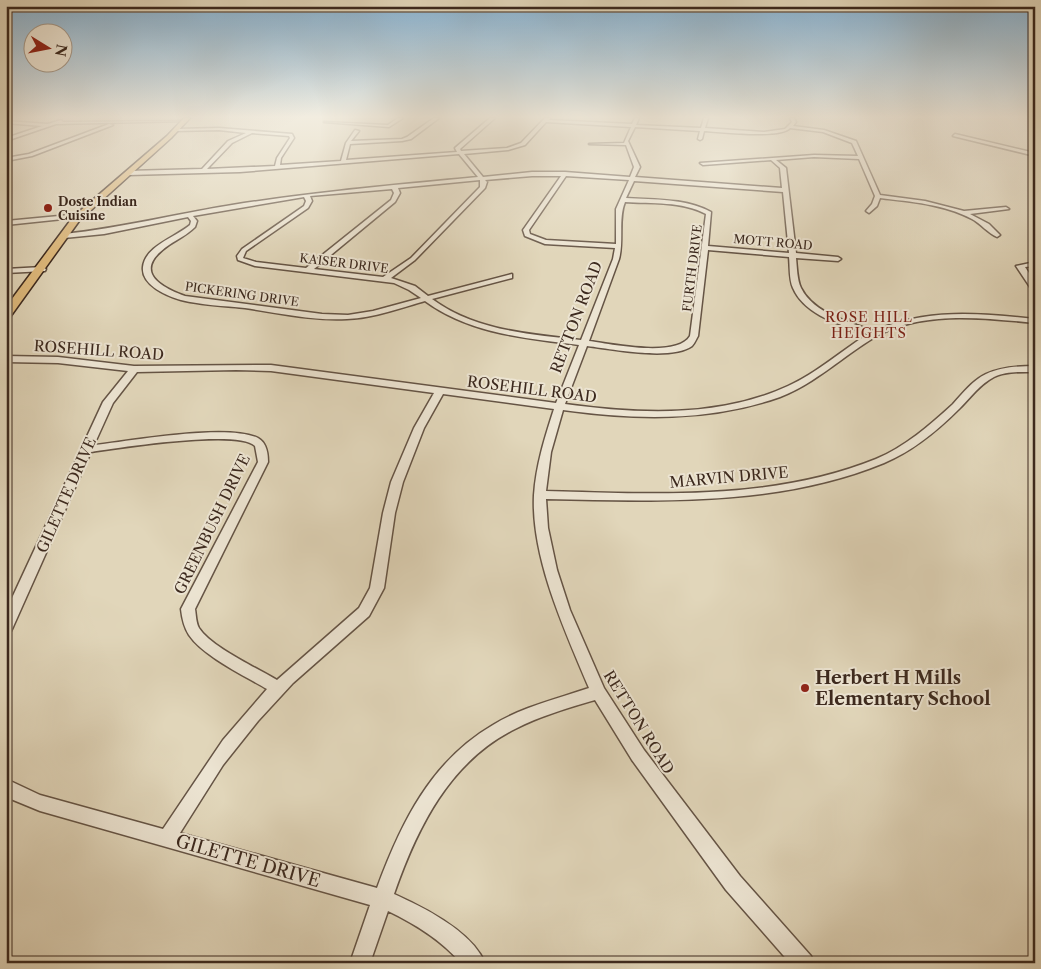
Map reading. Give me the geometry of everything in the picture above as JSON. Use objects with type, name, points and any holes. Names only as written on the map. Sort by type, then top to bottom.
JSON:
[{"type":"main road","points":[[6,316],[80,216],[139,163]]},
{"type":"street","points":[[203,171],[210,163]]},
{"type":"street","points":[[128,173],[203,171],[328,163]]},
{"type":"street","points":[[385,279],[413,259],[483,187],[484,183],[481,178],[468,163]]},
{"type":"street","name":"RETTON ROAD","points":[[636,163],[637,166],[618,215],[619,246],[616,259],[559,407],[546,452],[540,495],[542,528],[550,570],[563,610],[598,692],[638,755],[733,883],[804,963]]},
{"type":"street","points":[[777,163],[783,168],[796,287],[806,301],[829,315],[875,334]]},
{"type":"street","points":[[864,163],[878,196],[875,205],[869,211]]},
{"type":"street","points":[[64,236],[104,232],[189,214],[306,195],[541,173],[785,190]]},
{"type":"street","points":[[565,174],[526,230],[527,235],[545,242],[619,246]]},
{"type":"street","points":[[308,270],[392,201],[397,193],[394,186]]},
{"type":"street","name":"KAISER DRIVE","points":[[306,195],[309,201],[306,207],[244,250],[240,256],[243,261],[385,279],[404,284],[442,310],[478,326],[526,336],[653,351],[681,348]]},
{"type":"street","points":[[878,196],[921,202],[962,213],[984,224],[997,235]]},
{"type":"street","name":"FURTH DRIVE","points":[[623,200],[682,205],[702,209],[710,216],[694,336],[690,343],[681,348]]},
{"type":"street","points":[[962,213],[1006,209]]},
{"type":"street","name":"PICKERING DRIVE","points":[[189,214],[194,221],[194,226],[159,249],[146,264],[148,280],[168,294],[203,302],[335,317],[374,313],[427,299]]},
{"type":"street","points":[[6,223],[80,216]]},
{"type":"street","name":"MOTT ROAD","points":[[706,248],[838,259]]},
{"type":"street","points":[[1035,264],[1022,265],[1020,268],[1035,288]]},
{"type":"street","points":[[6,271],[42,269]]},
{"type":"street","points":[[427,299],[509,276]]},
{"type":"street","name":"ROSEHILL ROAD","points":[[6,359],[58,360],[134,369],[236,366],[271,368],[559,407],[652,414],[690,412],[760,401],[812,378],[875,334],[909,322],[939,318],[986,316],[1035,320]]},
{"type":"street","name":"GILETTE DRIVE","points":[[6,627],[108,402],[134,369]]},
{"type":"street","name":"MARVIN DRIVE","points":[[540,495],[712,496],[762,492],[827,479],[882,460],[910,445],[936,425],[986,378],[1011,370],[1035,369]]},
{"type":"street","points":[[167,838],[201,783],[228,745],[278,688],[364,612],[377,588],[389,513],[397,482],[419,428],[440,390]]},
{"type":"street","name":"GREENBUSH DRIVE","points":[[87,449],[222,435],[256,441],[261,447],[264,454],[263,462],[188,609],[190,622],[196,634],[206,643],[278,688]]},
{"type":"street","points":[[360,963],[382,899],[418,812],[454,764],[477,744],[515,722],[598,692]]},
{"type":"street","name":"GILETTE DRIVE","points":[[6,787],[40,803],[382,899],[414,912],[443,931],[475,963]]},
{"type":"place","name":"Doste Indian Cuisine","points":[[48,208]]},
{"type":"place","name":"Herbert H Mills Elementary School","points":[[805,688]]},
{"type":"district","name":"ROSE HILL HEIGHTS","points":[[869,326]]}]
